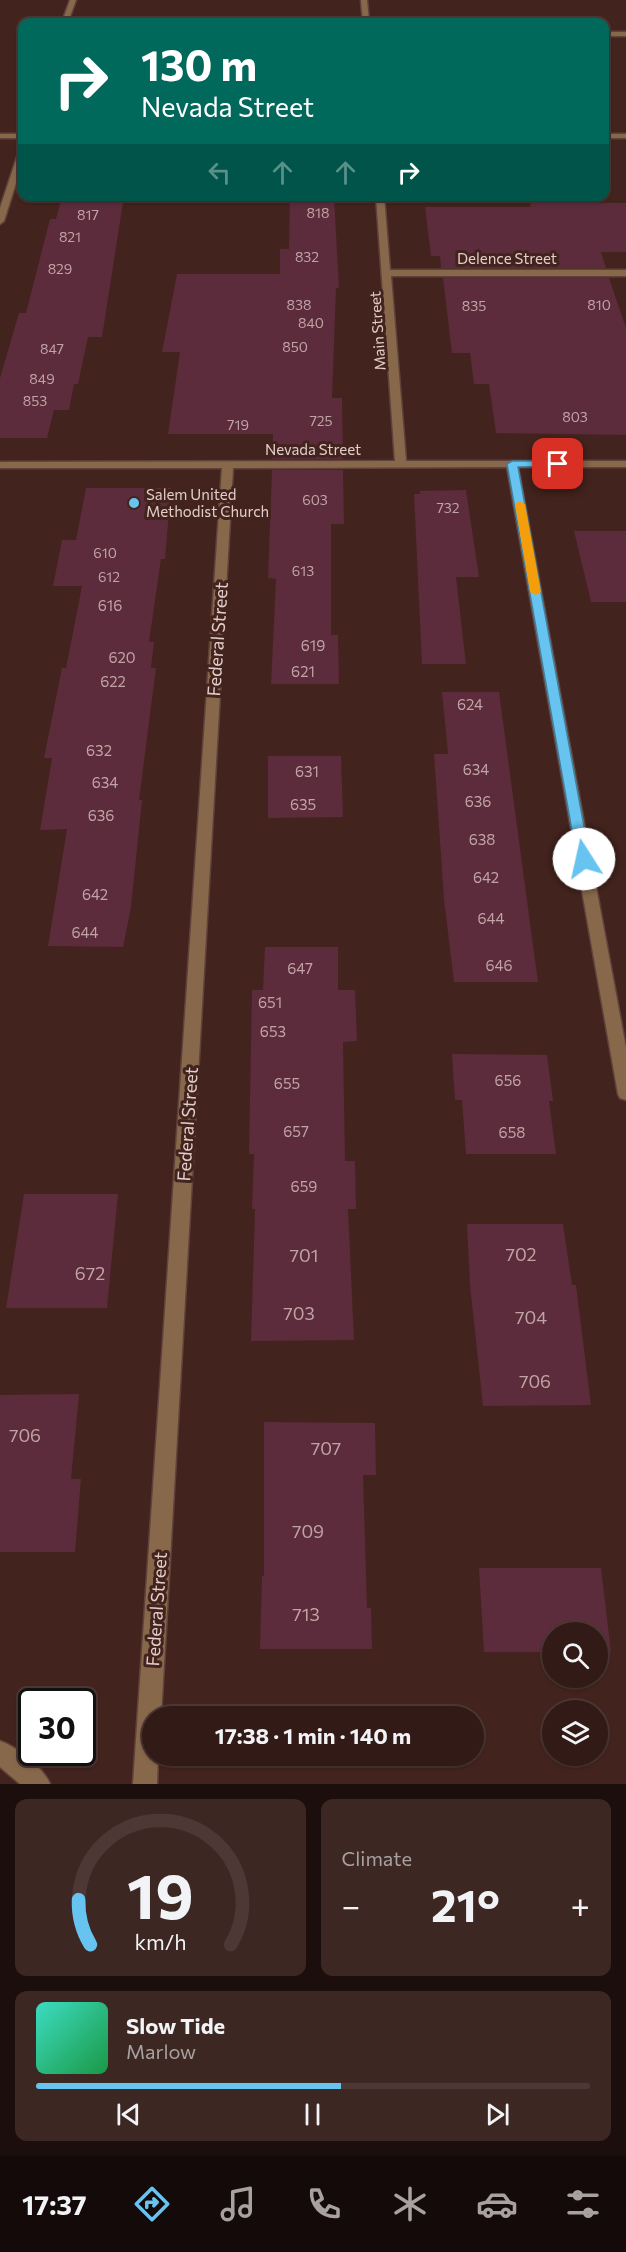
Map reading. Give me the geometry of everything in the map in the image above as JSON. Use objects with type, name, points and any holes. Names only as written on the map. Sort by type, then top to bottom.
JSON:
[{"type":"street","points":[[67,18],[73,0]]},
{"type":"street","points":[[364,0],[366,18]]},
{"type":"street","points":[[609,34],[626,34]]},
{"type":"street","points":[[609,135],[626,135]]},
{"type":"street","points":[[0,136],[18,136]]},
{"type":"street","points":[[0,221],[18,165]]},
{"type":"street","name":"Main Street","points":[[380,201],[402,464]]},
{"type":"street","name":"Delence Street","points":[[387,273],[626,273]]},
{"type":"street","name":"Federal Street","points":[[145,1784],[228,464]]},
{"type":"street","points":[[512,464],[626,1094]]},
{"type":"street","name":"Nevada Street","points":[[0,465],[626,464]]},
{"type":"street","points":[[0,1752],[38,1784]]},
{"type":"building","points":[[61,201],[123,201],[102,337],[88,337],[78,384],[74,384],[69,410],[54,410],[47,438],[0,438],[0,378],[19,313],[26,313],[50,219],[56,219]]},
{"type":"building","points":[[290,201],[334,201],[339,288],[336,288],[332,398],[342,398],[343,459],[272,459],[273,434],[168,434],[180,352],[162,352],[177,274],[280,274],[280,249],[289,249]]},
{"type":"building","points":[[530,203],[626,203],[626,252],[601,252],[606,268],[441,268],[440,256],[431,256],[425,207],[531,207]]},
{"type":"building","points":[[443,278],[609,278],[626,328],[626,435],[496,433],[489,384],[474,384],[470,353],[452,353]]},
{"type":"building","points":[[272,470],[343,470],[344,524],[331,524],[331,635],[338,635],[339,684],[271,684],[276,579],[268,578]]},
{"type":"building","points":[[86,488],[171,488],[165,559],[161,559],[149,642],[154,642],[151,668],[156,668],[139,800],[142,800],[131,907],[123,947],[48,946],[67,829],[40,830],[52,758],[44,758],[62,668],[66,668],[82,586],[53,586],[62,540],[76,540]]},
{"type":"building","points":[[466,490],[479,577],[456,577],[466,664],[422,664],[414,494],[420,494],[420,491]]},
{"type":"building","points":[[574,531],[626,531],[626,602],[591,602]]},
{"type":"building","points":[[442,692],[499,692],[538,982],[454,982],[444,899],[434,754],[448,754]]},
{"type":"building","points":[[268,756],[341,756],[343,817],[268,818]]},
{"type":"building","points":[[265,947],[338,947],[338,990],[355,990],[357,1041],[343,1042],[345,1161],[355,1161],[356,1209],[348,1209],[354,1340],[251,1341],[255,1209],[252,1209],[254,1154],[249,1154],[252,990],[263,990]]},
{"type":"building","points":[[452,1054],[547,1055],[553,1101],[549,1101],[556,1154],[466,1154],[462,1100],[455,1100]]},
{"type":"building","points":[[24,1194],[118,1194],[107,1308],[6,1308]]},
{"type":"building","points":[[467,1224],[563,1224],[572,1285],[576,1285],[591,1405],[483,1406],[470,1285]]},
{"type":"building","points":[[79,1394],[71,1479],[81,1479],[75,1552],[0,1552],[0,1395]]},
{"type":"building","points":[[264,1422],[375,1423],[376,1475],[363,1475],[367,1608],[371,1608],[372,1649],[260,1649],[262,1576],[264,1576]]},
{"type":"building","points":[[479,1568],[601,1568],[607,1622],[542,1622],[542,1652],[484,1652]]},
{"type":"building","points":[[608,1627],[611,1652],[608,1652]]},
{"type":"slow traffic","points":[[520,504],[536,592]]},
{"type":"place","name":"Salem United Methodist Church","points":[[134,503]]},
{"type":"route","points":[[558,464],[512,464],[584,859]]}]
